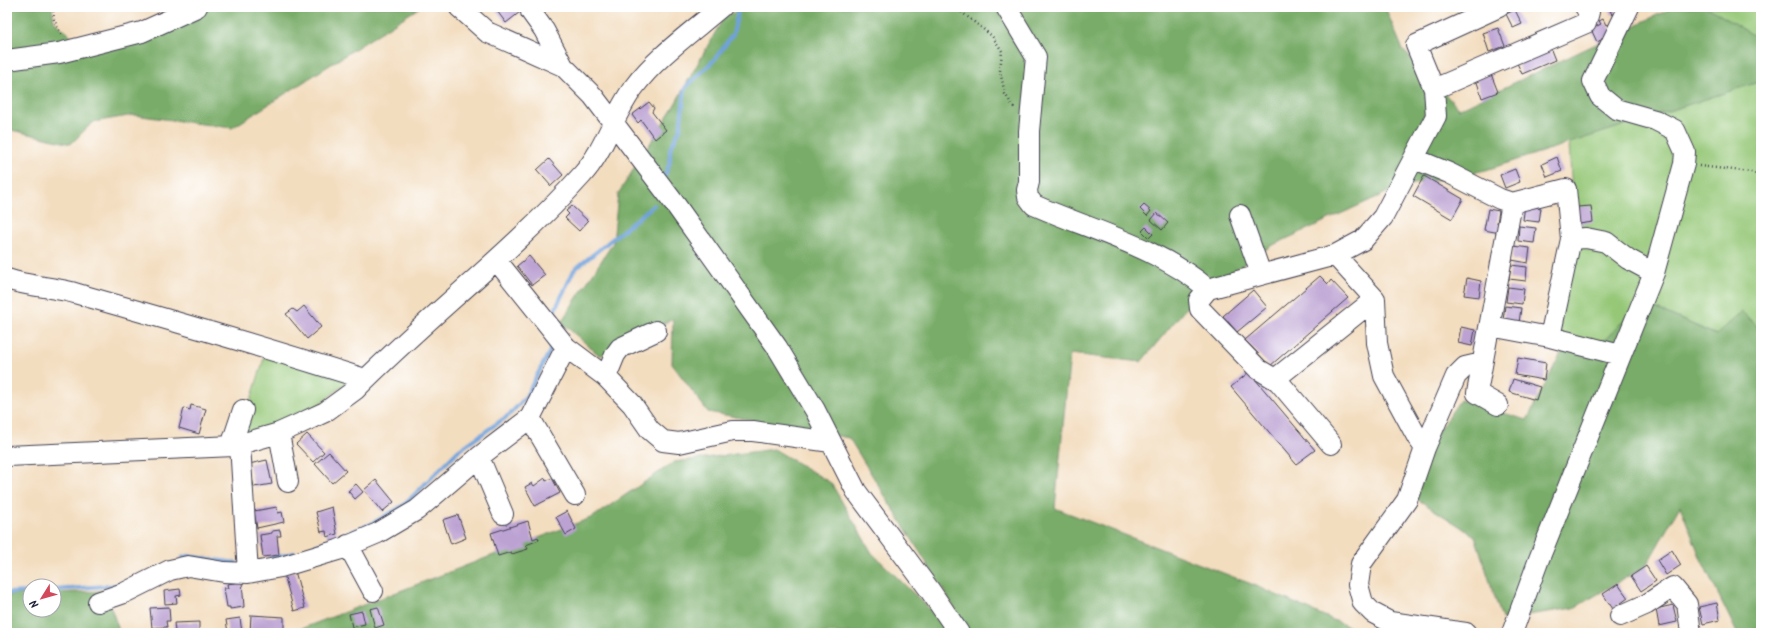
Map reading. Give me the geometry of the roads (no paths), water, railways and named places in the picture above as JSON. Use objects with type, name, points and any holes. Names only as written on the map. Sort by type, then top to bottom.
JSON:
[{"type":"street","points":[[7,60],[71,50],[142,32],[197,7]]},
{"type":"street","points":[[459,7],[488,32],[563,66]]},
{"type":"street","points":[[7,456],[236,445],[279,433],[325,412],[355,390],[540,221],[583,174],[599,151],[613,122],[633,87],[649,69],[721,7]]},
{"type":"street","points":[[1006,7],[1036,57],[1030,131],[1029,182],[1027,190],[1028,197],[1034,204],[1145,250],[1195,278],[1208,289]]},
{"type":"street","points":[[1331,444],[1275,379],[1258,369],[1200,309],[1199,300],[1208,289],[1335,255],[1363,240],[1383,217],[1415,159],[1436,116],[1434,89],[1416,46],[1499,7]]},
{"type":"street","points":[[1434,89],[1586,23],[1589,12],[1585,7]]},
{"type":"street","points":[[1512,633],[1539,559],[1654,273],[1684,164],[1685,152],[1675,130],[1655,120],[1616,109],[1600,96],[1593,81],[1629,7]]},
{"type":"street","points":[[531,12],[544,30],[563,66],[593,96],[613,122],[675,204],[777,347],[816,410],[856,491],[929,589],[958,633]]},
{"type":"street","points":[[1415,159],[1449,173],[1500,200],[1512,203],[1566,190],[1570,238],[1550,337]]},
{"type":"street","points":[[1498,405],[1477,393],[1512,203]]},
{"type":"street","points":[[1240,215],[1261,274]]},
{"type":"street","points":[[1570,238],[1586,238],[1606,242],[1628,259],[1654,273]]},
{"type":"street","points":[[1335,255],[1375,299],[1377,343],[1384,376],[1417,437],[1425,448]]},
{"type":"street","points":[[496,261],[566,346],[606,377],[632,404],[650,430],[663,441],[679,443],[733,431],[746,431],[831,442]]},
{"type":"street","points":[[7,279],[22,284],[76,293],[303,360],[365,380]]},
{"type":"street","points":[[1275,379],[1375,299]]},
{"type":"street","points":[[1490,326],[1550,337],[1620,355]]},
{"type":"street","points":[[606,377],[615,355],[620,348],[656,331]]},
{"type":"street","points":[[98,602],[124,593],[170,570],[188,566],[224,572],[248,573],[281,568],[378,533],[417,510],[479,457],[530,418],[566,346]]},
{"type":"street","points":[[1466,633],[1390,622],[1373,613],[1363,603],[1358,586],[1361,564],[1407,500],[1425,448],[1456,376],[1465,367],[1482,364]]},
{"type":"street","points":[[242,410],[236,445],[248,573]]},
{"type":"street","points":[[530,418],[575,495]]},
{"type":"street","points":[[279,433],[288,482]]},
{"type":"street","points":[[479,457],[503,514]]},
{"type":"street","points":[[348,545],[373,591]]},
{"type":"street","points":[[1620,616],[1647,604],[1673,588],[1687,604],[1691,633]]},
{"type":"waterway","points":[[665,175],[670,162],[670,149],[680,129],[685,88],[715,59],[733,34],[739,7]]},
{"type":"waterway","points":[[553,320],[554,312],[574,270],[654,205]]},
{"type":"waterway","points":[[310,548],[371,524],[404,505],[458,451],[509,415],[525,398],[550,351],[551,339]]},
{"type":"waterway","points":[[270,559],[294,553]]},
{"type":"waterway","points":[[182,558],[188,556],[236,563]]},
{"type":"waterway","points":[[62,589],[119,585]]},
{"type":"waterway","points":[[7,593],[22,592]]}]
